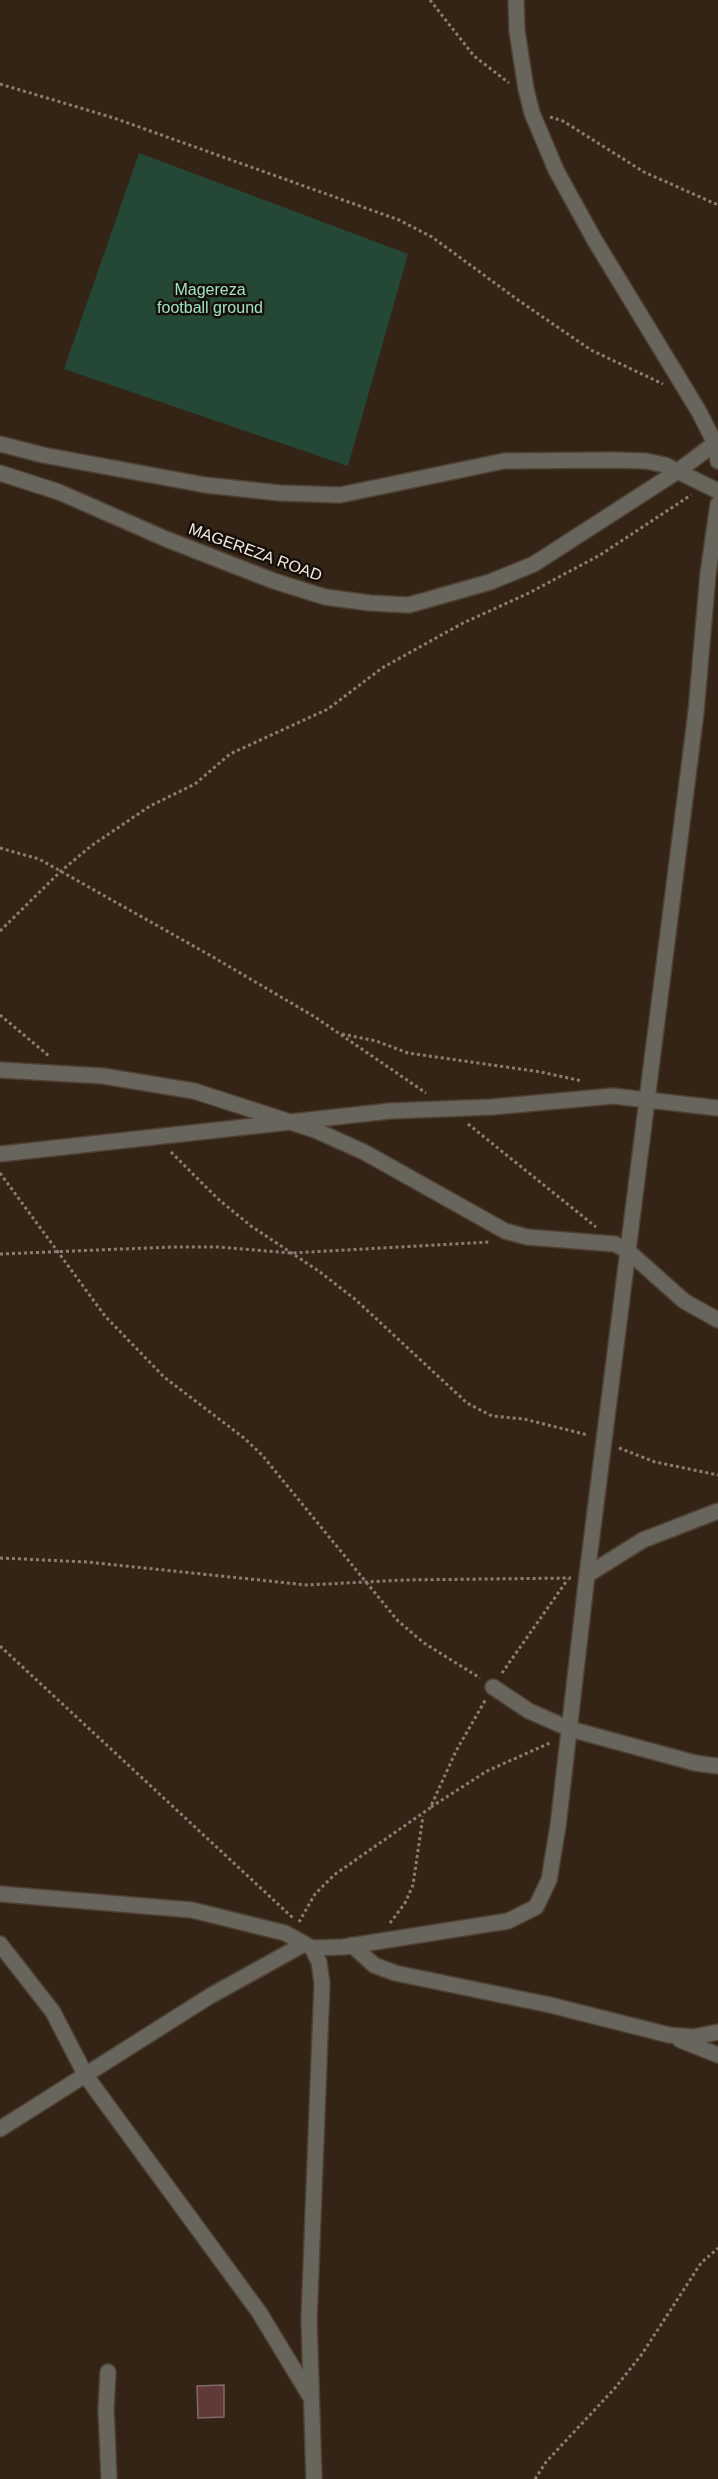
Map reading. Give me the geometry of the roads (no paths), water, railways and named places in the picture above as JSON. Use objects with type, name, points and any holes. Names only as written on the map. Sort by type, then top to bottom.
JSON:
[{"type":"street","points":[[516,0],[516,31],[527,96],[556,170],[594,239],[689,396],[717,451]]},
{"type":"street","points":[[0,444],[43,455],[205,485],[280,493],[340,495],[504,461],[646,461],[678,471],[712,488]]},
{"type":"street","name":"MAGEREZA ROAD","points":[[0,473],[59,492],[166,539],[274,581],[325,597],[370,603],[409,604],[481,585],[534,564],[678,471],[717,451]]},
{"type":"street","points":[[0,1894],[192,1910],[302,1938],[352,1945],[508,1921],[536,1907],[549,1880],[569,1733],[604,1442],[621,1247],[647,1100],[696,712],[708,574],[718,504]]},
{"type":"street","points":[[0,1070],[69,1073],[194,1091],[291,1121],[364,1152],[452,1203],[517,1235],[621,1247],[684,1301],[718,1320]]},
{"type":"street","points":[[0,1154],[291,1121],[447,1107],[492,1107],[613,1096],[718,1108]]},
{"type":"street","points":[[587,1575],[643,1540],[718,1510]]},
{"type":"street","points":[[493,1687],[529,1711],[569,1733],[695,1763],[718,1766]]},
{"type":"street","points":[[0,2129],[302,1938]]},
{"type":"street","points":[[302,1938],[319,1962],[322,1983],[309,2320],[314,2479]]},
{"type":"street","points":[[352,1945],[374,1965],[395,1973],[550,2005],[669,2035],[718,2055]]},
{"type":"street","points":[[3,1951],[53,2012],[86,2076],[259,2312],[311,2398]]},
{"type":"street","points":[[669,2035],[693,2037],[718,2031]]},
{"type":"street","points":[[108,2372],[106,2409],[109,2479]]},
{"type":"park label","name":"Magereza football ground","points":[[210,300]]}]
